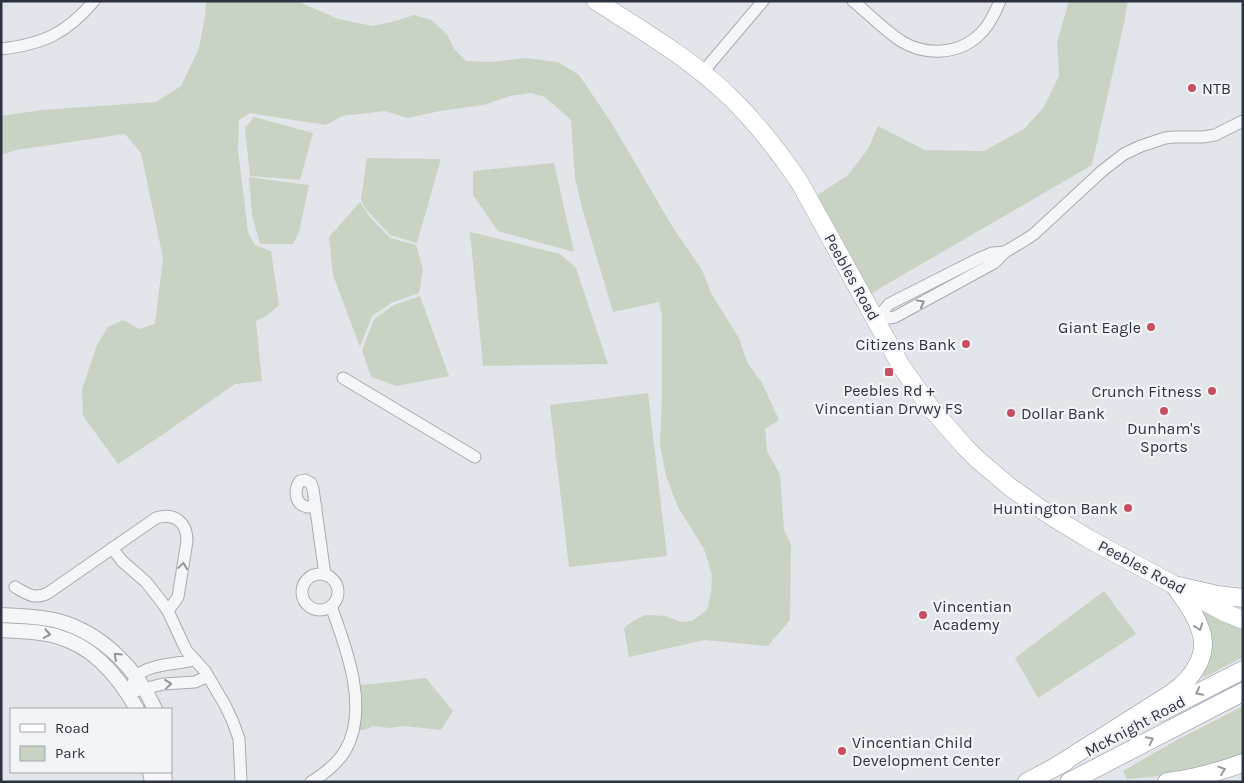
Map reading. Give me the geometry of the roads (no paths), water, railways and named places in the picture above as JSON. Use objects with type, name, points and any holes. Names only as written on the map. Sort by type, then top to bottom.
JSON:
[{"type":"main road","name":"Peebles Road","points":[[596,1],[657,39],[702,73],[732,99],[748,117],[787,164],[804,189],[897,360],[930,407],[977,459],[1010,487],[1058,520],[1174,585],[1243,620]]},
{"type":"main road","points":[[1174,585],[1218,595],[1243,598]]},
{"type":"main road","points":[[1055,767],[1172,693],[1185,683],[1194,672],[1202,653],[1202,634],[1196,620],[1174,585]]},
{"type":"main road","name":"McKnight Road","points":[[1027,782],[1243,670]]},
{"type":"main road","name":"McKnight Road","points":[[1069,782],[1243,692]]},
{"type":"main road","points":[[1167,782],[1211,774],[1243,763]]},
{"type":"street","points":[[1,49],[19,47],[48,38],[73,22],[94,1]]},
{"type":"street","points":[[702,73],[763,1]]},
{"type":"street","points":[[853,1],[901,41],[922,50],[939,51],[962,47],[980,34],[990,22],[1000,1]]},
{"type":"street","points":[[876,320],[895,317],[994,263],[1005,252],[1034,234],[1102,171],[1124,154],[1165,138],[1215,135],[1243,121]]},
{"type":"street","points":[[343,378],[475,457]]},
{"type":"street","points":[[316,506],[325,575]]},
{"type":"street","points":[[15,588],[34,596],[42,596],[156,518],[170,516],[176,518],[181,523],[187,535],[187,541],[179,592],[175,603],[168,611]]},
{"type":"street","points":[[112,548],[122,561],[146,582],[168,611],[186,650],[201,665],[225,705],[239,739],[241,782]]},
{"type":"street","points":[[316,574],[325,575],[336,584],[338,596],[335,602],[326,609],[315,609],[303,597],[302,591],[307,580],[311,577],[316,574]]},
{"type":"street","points":[[311,782],[332,766],[344,752],[354,724],[353,676],[331,606]]},
{"type":"street","points":[[1,615],[58,621],[71,625],[98,640],[122,660],[145,690],[154,708]]},
{"type":"street","points":[[1,630],[45,633],[79,645],[120,681],[136,708]]},
{"type":"street","points":[[128,693],[136,677],[141,672],[164,665],[195,660]]},
{"type":"street","points":[[128,693],[163,684],[195,682],[208,676]]},
{"type":"place","name":"NTB","points":[[1192,88]]},
{"type":"place","name":"Giant Eagle","points":[[1151,327]]},
{"type":"place","name":"Citizens Bank","points":[[966,344]]},
{"type":"place","name":"Peebles Rd + Vincentian Drvwy FS","points":[[889,372]]},
{"type":"place","name":"Crunch Fitness","points":[[1212,391]]},
{"type":"place","name":"Dunham's Sports","points":[[1164,411]]},
{"type":"place","name":"Dollar Bank","points":[[1011,413]]},
{"type":"place","name":"Huntington Bank","points":[[1128,508]]},
{"type":"place","name":"Vincentian Academy","points":[[923,615]]},
{"type":"place","name":"Vincentian Child Development Center","points":[[842,751]]}]
